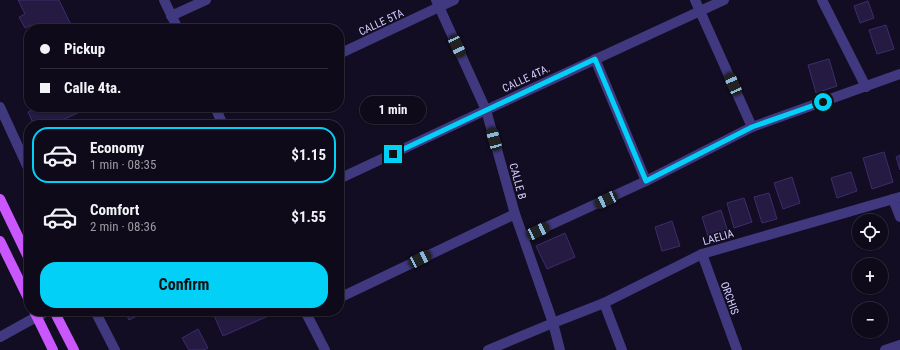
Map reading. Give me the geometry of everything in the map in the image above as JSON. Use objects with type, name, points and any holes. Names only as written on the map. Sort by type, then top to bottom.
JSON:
[{"type":"main road","points":[[0,199],[24,249]]},
{"type":"main road","points":[[0,241],[24,290]]},
{"type":"main road","points":[[36,316],[53,350]]},
{"type":"main road","points":[[57,316],[74,350]]},
{"type":"street","points":[[164,0],[175,24]]},
{"type":"street","points":[[171,16],[206,0]]},
{"type":"street","name":"CALLE 5TA","points":[[344,51],[438,4],[454,0]]},
{"type":"street","points":[[695,0],[752,127]]},
{"type":"street","name":"CALLE 4TA.","points":[[344,177],[724,0]]},
{"type":"street","points":[[822,0],[866,87]]},
{"type":"street","name":"CALLE B","points":[[438,4],[486,110],[515,214],[553,323],[560,350]]},
{"type":"street","points":[[595,59],[646,181]]},
{"type":"street","points":[[524,237],[646,181],[752,127],[900,74]]},
{"type":"street","points":[[0,107],[24,159]]},
{"type":"street","points":[[896,198],[900,217]]},
{"type":"street","name":"LAELIA","points":[[488,350],[604,303],[702,254],[896,198]]},
{"type":"street","points":[[344,296],[515,214]]},
{"type":"street","name":"ORCHIS","points":[[702,254],[737,350]]},
{"type":"street","points":[[604,303],[622,350]]},
{"type":"street","points":[[0,337],[32,316]]},
{"type":"street","points":[[98,316],[115,350]]},
{"type":"street","points":[[310,316],[324,350]]},
{"type":"street","points":[[885,350],[900,345]]},
{"type":"building","points":[[18,0],[59,0],[71,24],[24,24],[24,26],[19,17],[25,14]]},
{"type":"building","points":[[868,1],[874,18],[860,23],[854,6]]},
{"type":"building","points":[[886,25],[894,49],[877,54],[869,30]]},
{"type":"building","points":[[829,59],[837,86],[816,93],[808,65]]},
{"type":"building","points":[[28,112],[79,112],[63,120],[32,120]]},
{"type":"building","points":[[884,152],[893,182],[872,189],[863,158]]},
{"type":"building","points":[[900,155],[900,170],[896,157]]},
{"type":"building","points":[[851,172],[857,191],[837,198],[831,178]]},
{"type":"building","points":[[792,177],[800,203],[783,209],[774,183]]},
{"type":"building","points":[[769,193],[777,219],[762,223],[754,197]]},
{"type":"building","points":[[744,198],[752,222],[734,228],[727,203]]},
{"type":"building","points":[[721,210],[728,232],[709,239],[702,217]]},
{"type":"building","points":[[672,221],[680,246],[662,251],[655,227]]},
{"type":"building","points":[[565,233],[575,257],[547,269],[536,246]]},
{"type":"building","points":[[127,316],[137,316],[129,320]]},
{"type":"building","points":[[214,316],[268,316],[223,336]]},
{"type":"building","points":[[198,329],[208,348],[204,350],[189,350],[182,338]]},
{"type":"route","points":[[393,154],[595,59],[646,181],[752,127],[823,102]]}]
